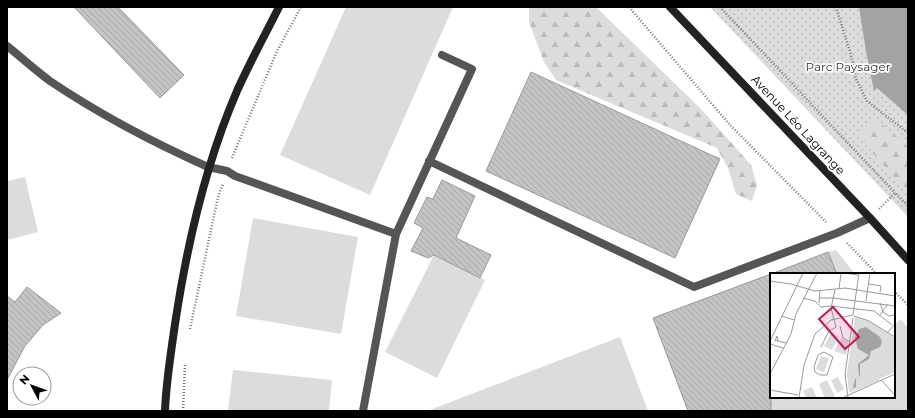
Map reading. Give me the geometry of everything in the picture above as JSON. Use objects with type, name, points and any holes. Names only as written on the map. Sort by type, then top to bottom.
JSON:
[{"type":"street","points":[[166,411],[166,395],[178,305],[192,229],[208,167],[237,91],[279,7]]},
{"type":"street","name":"Avenue Léo Lagrange","points":[[670,7],[908,260]]},
{"type":"street","points":[[7,46],[49,80],[103,114],[182,156],[208,167],[227,171],[235,176],[396,234]]},
{"type":"street","points":[[363,411],[396,234],[472,69],[442,56]]},
{"type":"street","points":[[429,161],[694,287],[837,233],[870,218]]},
{"type":"path","points":[[188,335],[218,197],[227,171],[277,51],[301,7]]},
{"type":"path","points":[[629,7],[730,125],[876,273]]},
{"type":"path","points":[[720,7],[908,206]]},
{"type":"path","points":[[836,7],[856,78],[867,101],[908,133]]},
{"type":"path","points":[[870,218],[895,193]]},
{"type":"path","points":[[895,292],[908,305]]},
{"type":"path","points":[[183,411],[185,358]]},
{"type":"green space","points":[[346,7],[453,7],[370,195],[280,155]]},
{"type":"green space","points":[[529,7],[596,7],[702,110],[751,165],[757,185],[752,201],[736,194],[728,168],[717,148],[556,80],[544,62],[529,22]]},
{"type":"green space","name":"Parc Paysager","points":[[710,7],[908,7],[908,217]]},
{"type":"green space","points":[[873,117],[908,146],[908,193],[858,136]]},
{"type":"green space","points":[[25,177],[38,232],[7,240],[7,181]]},
{"type":"green space","points":[[253,218],[358,237],[341,334],[236,316]]},
{"type":"green space","points":[[836,250],[854,273],[772,273]]},
{"type":"green space","points":[[434,255],[485,280],[437,378],[385,352]]},
{"type":"green space","points":[[770,274],[770,398],[895,398],[895,324],[901,319],[908,328],[908,411],[688,411],[653,318]]},
{"type":"green space","points":[[620,337],[648,411],[427,411]]},
{"type":"green space","points":[[233,370],[332,380],[329,411],[228,411]]},
{"type":"shaded area","points":[[859,7],[908,7],[908,115],[877,88],[874,91]]},
{"type":"building","points":[[74,7],[118,7],[184,75],[160,98]]},
{"type":"building","points":[[531,72],[720,159],[675,258],[486,171]]},
{"type":"building","points":[[442,180],[475,196],[456,238],[491,255],[480,278],[434,255],[428,258],[411,251],[423,228],[414,223],[427,197],[433,199]]},
{"type":"building","points":[[828,252],[837,273],[774,273]]},
{"type":"building","points":[[770,274],[771,411],[688,411],[653,318]]},
{"type":"building","points":[[27,287],[61,313],[43,325],[25,346],[14,366],[12,366],[12,371],[7,380],[7,296],[15,302]]}]
